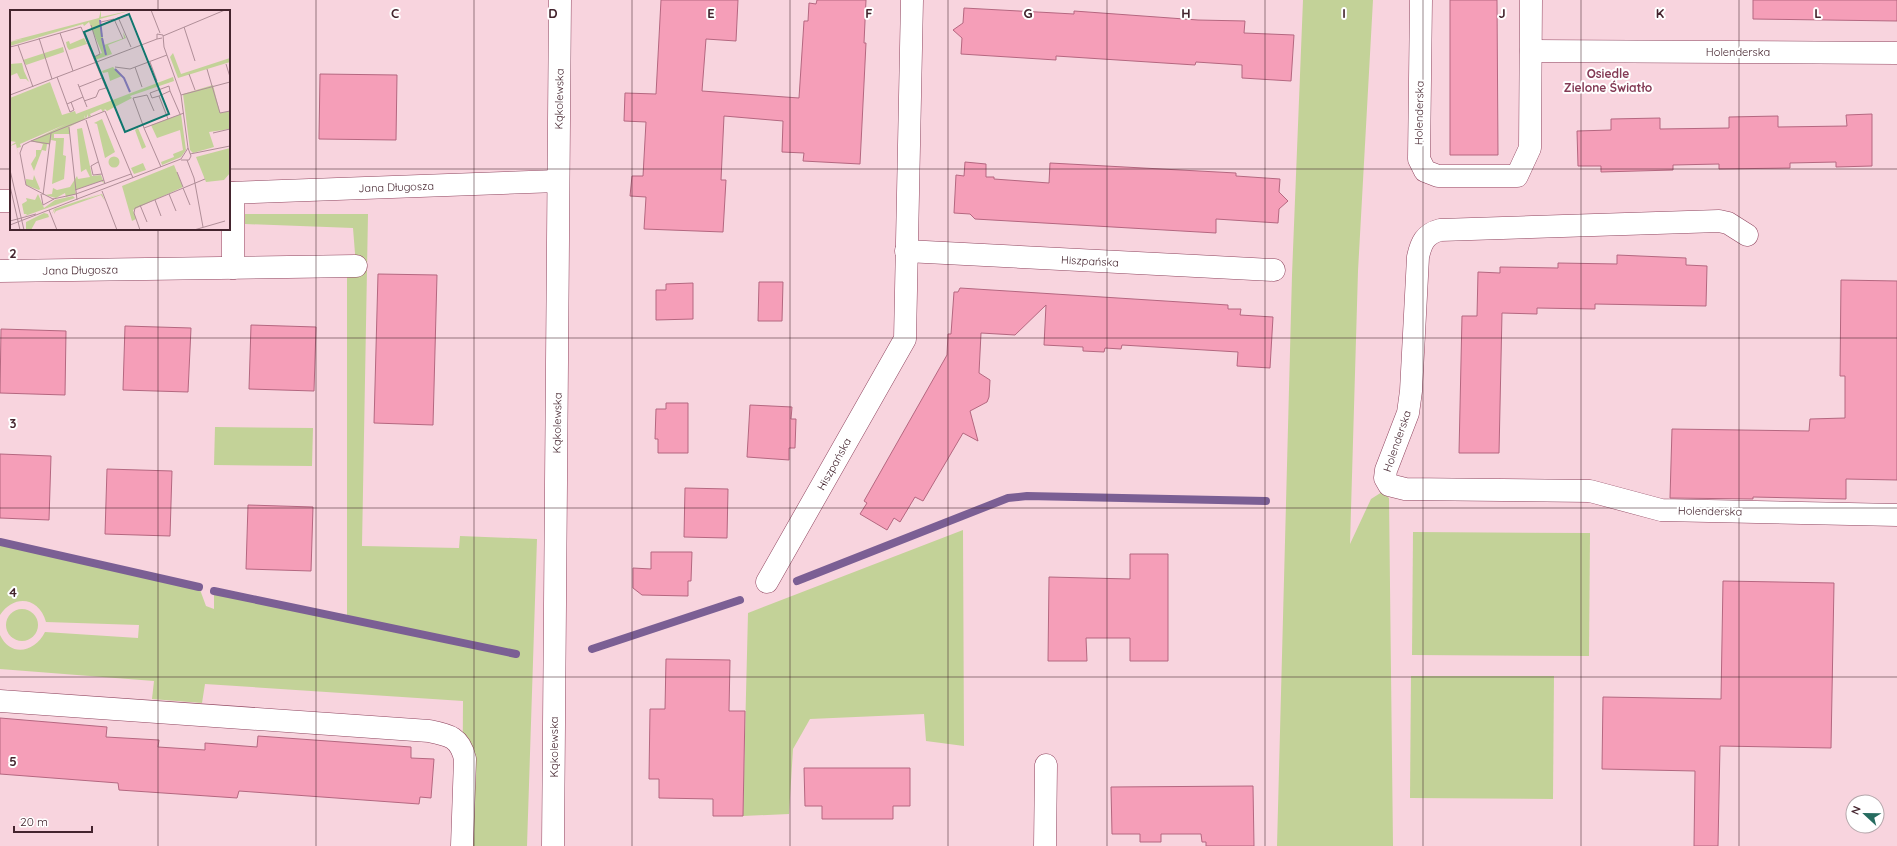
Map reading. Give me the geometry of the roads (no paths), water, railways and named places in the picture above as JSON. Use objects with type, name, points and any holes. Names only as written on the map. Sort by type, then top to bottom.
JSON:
[{"type":"street","name":"Kąkolewska","points":[[553,846],[560,0]]},
{"type":"street","name":"Hiszpańska","points":[[767,582],[905,339],[912,0]]},
{"type":"street","name":"Holenderska","points":[[1421,0],[1419,159],[1425,171],[1438,176],[1517,176],[1530,148],[1531,0]]},
{"type":"street","name":"Holenderska","points":[[1531,51],[1897,53]]},
{"type":"street","name":"Jana Długosza","points":[[233,268],[231,193],[558,181]]},
{"type":"street","name":"Holenderska","points":[[1747,235],[1728,223],[1719,221],[1440,230],[1431,232],[1420,246],[1418,257],[1411,391],[1408,413],[1386,470],[1385,478],[1389,485],[1405,489],[1590,491],[1661,510],[1897,515]]},
{"type":"street","name":"Hiszpańska","points":[[906,251],[1274,270]]},
{"type":"street","name":"Jana Długosza","points":[[0,271],[356,266]]},
{"type":"street","points":[[0,701],[429,731],[449,736],[458,742],[463,750],[465,759],[462,846]]},
{"type":"street","points":[[1045,846],[1046,765]]},
{"type":"waterway","points":[[797,581],[1008,498],[1027,496],[1266,501]]},
{"type":"waterway","points":[[0,542],[199,587]]},
{"type":"waterway","points":[[214,591],[516,654]]},
{"type":"waterway","points":[[592,649],[740,600]]},
{"type":"district","name":"Osiedle Zielone Światło","points":[[1608,81]]}]
